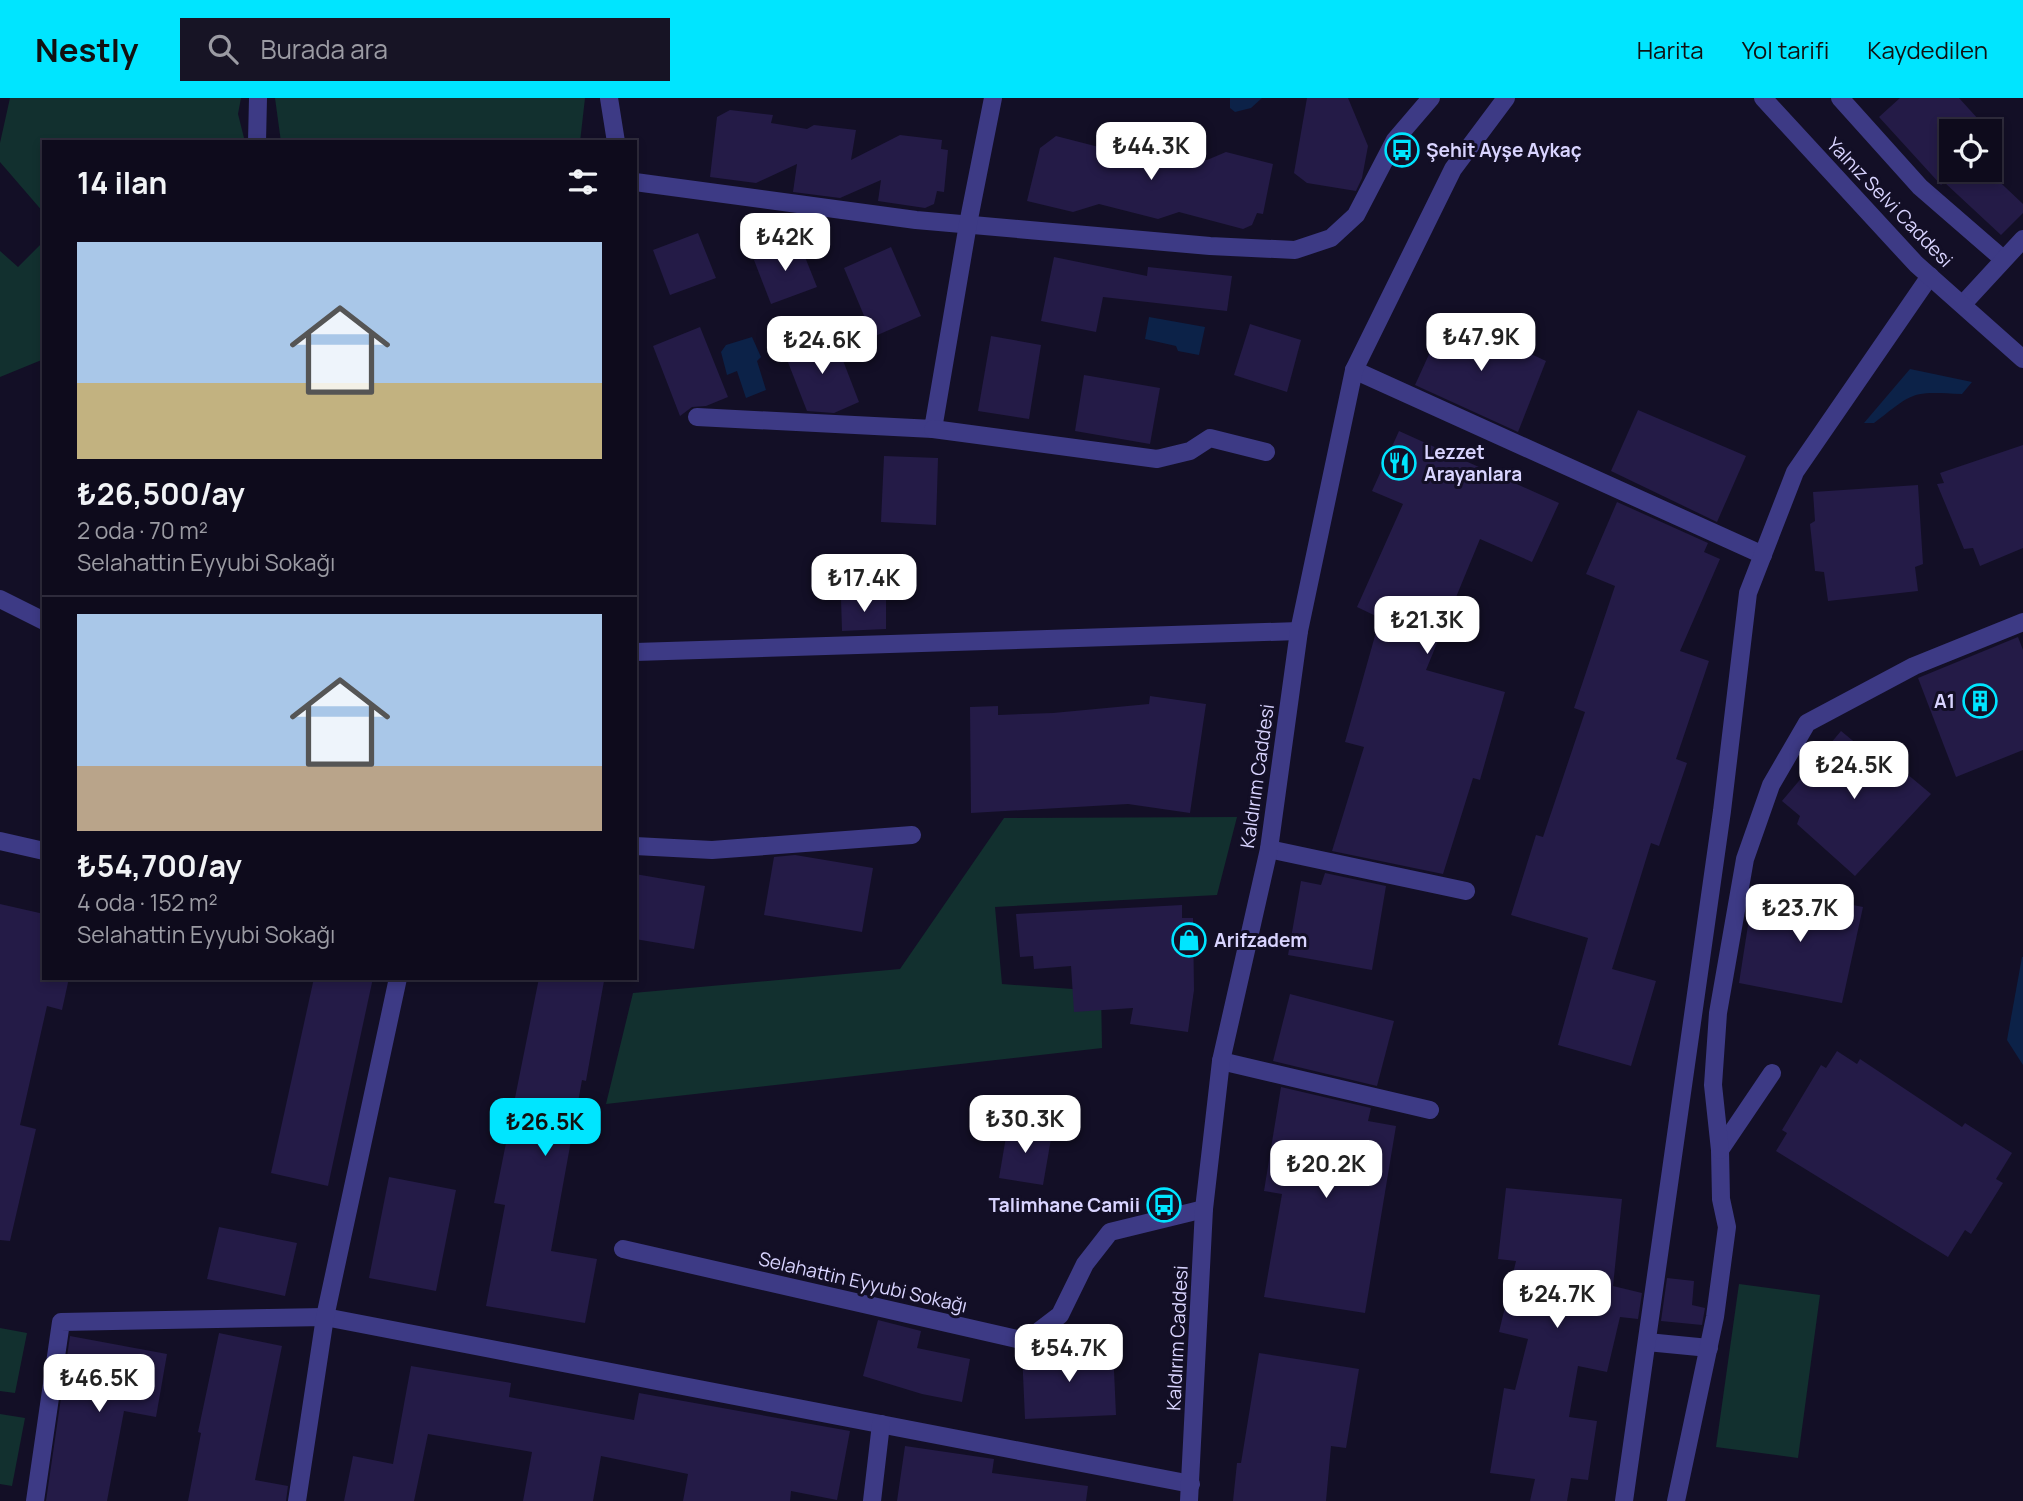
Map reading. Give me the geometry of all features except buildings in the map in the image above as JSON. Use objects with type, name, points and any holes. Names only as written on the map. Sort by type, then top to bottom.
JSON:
[{"type":"street","points":[[257,140],[258,98]]},
{"type":"street","points":[[609,98],[616,140]]},
{"type":"street","points":[[933,429],[968,224],[993,98]]},
{"type":"street","points":[[637,182],[968,224],[1210,246],[1295,250],[1331,237],[1356,215],[1395,140],[1431,98]]},
{"type":"street","name":"Kaldırım Caddesi","points":[[1190,1493],[1204,1209],[1221,1061],[1269,849],[1299,631],[1354,370],[1453,169],[1506,98]]},
{"type":"street","name":"Yalnız Selvi Caddesi","points":[[1763,98],[1930,276],[2023,359]]},
{"type":"street","points":[[1840,98],[1920,187],[2003,259]]},
{"type":"street","points":[[1963,304],[2023,239]]},
{"type":"street","points":[[1624,1501],[1722,811],[1748,593],[1796,472],[1930,276]]},
{"type":"street","points":[[1354,370],[1763,555]]},
{"type":"street","points":[[697,417],[933,429],[1157,459],[1190,451],[1210,438],[1266,452]]},
{"type":"street","points":[[0,599],[42,620]]},
{"type":"street","points":[[1676,1501],[1709,1348],[1727,1227],[1721,1199],[1720,1150],[1713,1085],[1718,1013],[1745,859],[1770,785],[1807,723],[1914,666],[2023,622]]},
{"type":"street","points":[[637,652],[1299,631]]},
{"type":"street","points":[[637,846],[712,850],[912,835]]},
{"type":"street","points":[[0,841],[42,850]]},
{"type":"street","points":[[1269,849],[1466,891]]},
{"type":"street","points":[[297,1501],[325,1317],[398,980]]},
{"type":"street","points":[[1221,1061],[1430,1110]]},
{"type":"street","points":[[1720,1150],[1772,1073]]},
{"type":"street","name":"Selahattin Eyyubi Sokağı","points":[[623,1249],[1026,1341],[1060,1315],[1085,1264],[1110,1233],[1204,1209]]},
{"type":"street","points":[[35,1501],[61,1322],[325,1317],[881,1424],[1190,1493]]},
{"type":"street","points":[[1647,1342],[1709,1348]]},
{"type":"street","points":[[872,1501],[881,1424]]},
{"type":"green space","points":[[10,98],[241,98],[238,114],[244,140],[42,140],[42,211],[0,162],[0,143]]},
{"type":"green space","points":[[275,98],[585,98],[580,140],[281,140]]},
{"type":"green space","points":[[42,243],[42,360],[0,377],[0,251],[18,267]]},
{"type":"green space","points":[[1237,817],[1217,895],[995,907],[1002,984],[1101,991],[1102,1048],[606,1104],[633,993],[900,969],[1004,818]]},
{"type":"green space","points":[[1739,1284],[1820,1295],[1798,1458],[1716,1447]]},
{"type":"green space","points":[[0,1328],[27,1333],[15,1393],[0,1391]]},
{"type":"green space","points":[[0,1414],[25,1418],[12,1486],[0,1484]]},
{"type":"water","points":[[1230,98],[1262,98],[1251,108],[1235,112],[1230,108]]},
{"type":"water","points":[[1149,317],[1205,327],[1199,355],[1178,351],[1176,346],[1145,339]]},
{"type":"water","points":[[752,337],[761,357],[757,361],[766,390],[746,398],[737,371],[727,375],[721,352],[726,345]]},
{"type":"water","points":[[1910,369],[1972,382],[1962,394],[1932,393],[1913,396],[1874,423],[1864,423]]},
{"type":"water","points":[[2023,957],[2023,1065],[2007,1040]]},
{"type":"place","name":"Şehit Ayşe Aykaç","points":[[1402,150]]},
{"type":"place","name":"Lezzet Arayanlara","points":[[1399,463]]},
{"type":"place","name":"A1","points":[[1980,701]]},
{"type":"place","name":"Arifzadem","points":[[1189,940]]},
{"type":"place","name":"Talimhane Camii","points":[[1164,1205]]}]
